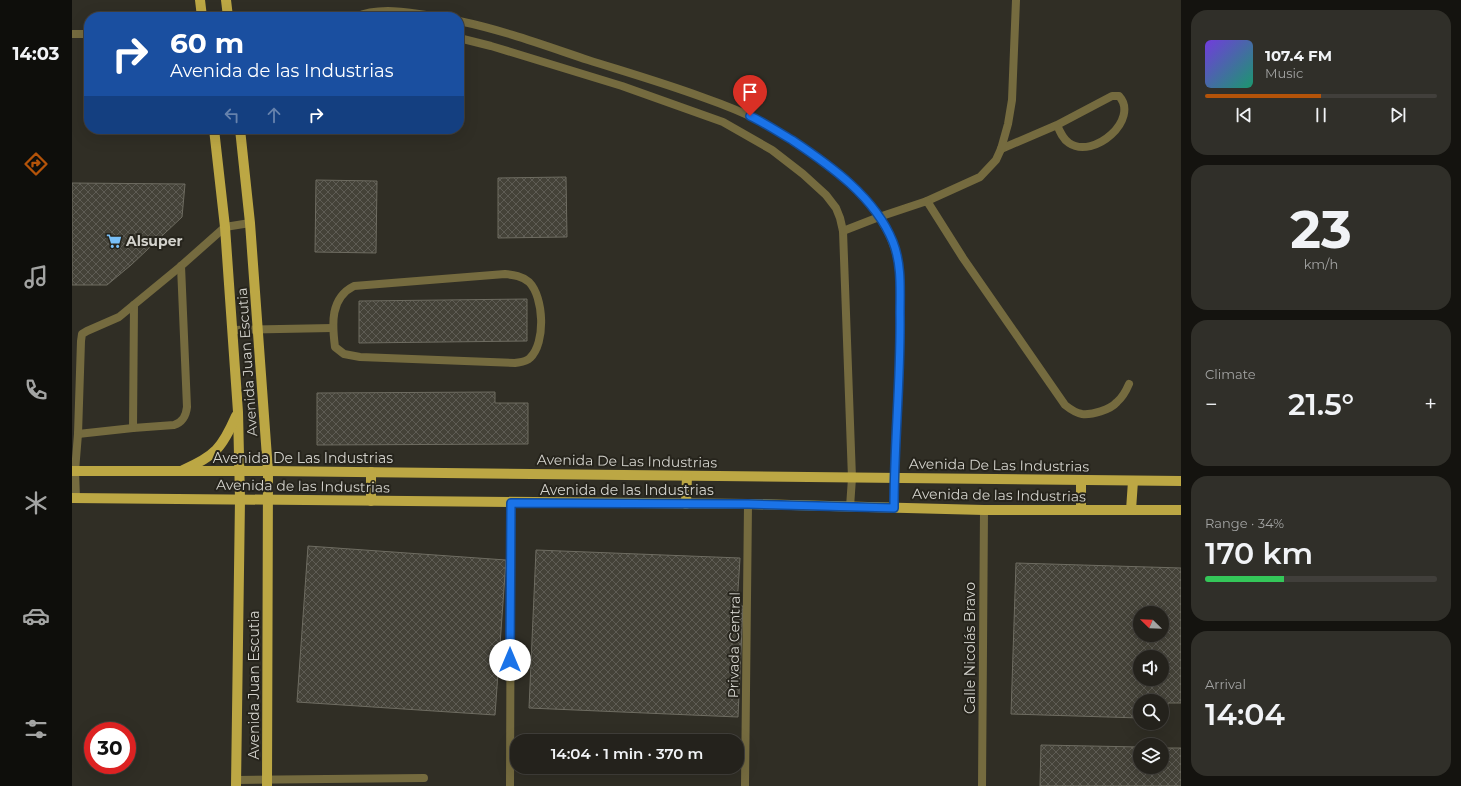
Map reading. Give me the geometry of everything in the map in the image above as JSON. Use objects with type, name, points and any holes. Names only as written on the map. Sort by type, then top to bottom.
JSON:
[{"type":"main road","points":[[200,0],[201,12]]},
{"type":"main road","points":[[226,0],[227,12]]},
{"type":"main road","name":"Avenida Juan Escutia","points":[[215,134],[225,226],[238,412],[240,499],[236,783]]},
{"type":"main road","name":"Avenida Juan Escutia","points":[[241,134],[259,329],[268,471],[267,783]]},
{"type":"main road","points":[[179,472],[200,463],[217,451],[230,431],[238,412]]},
{"type":"main road","name":"Avenida De Las Industrias","points":[[74,471],[371,472],[1181,482]]},
{"type":"main road","points":[[371,472],[371,501]]},
{"type":"main road","points":[[686,504],[687,476]]},
{"type":"main road","points":[[1081,480],[1081,510]]},
{"type":"main road","points":[[1131,510],[1132,481]]},
{"type":"main road","name":"Avenida de las Industrias","points":[[74,498],[748,504],[984,510],[1181,510]]},
{"type":"street","points":[[843,231],[927,201],[980,177],[996,160],[1001,149],[1008,124],[1012,100],[1016,0]]},
{"type":"street","points":[[464,22],[669,85],[725,105],[763,122],[810,152],[842,176],[869,203],[893,242],[898,260],[900,279],[900,334],[894,508]]},
{"type":"street","points":[[72,34],[84,34]]},
{"type":"street","points":[[464,39],[622,86],[723,122],[772,150],[826,195],[836,208],[843,231],[852,478],[850,507]]},
{"type":"street","points":[[1001,149],[1057,125],[1112,96],[1119,96],[1124,104],[1124,113],[1114,132],[1106,140],[1094,146],[1084,147],[1071,144],[1065,140],[1057,125]]},
{"type":"street","points":[[927,201],[963,258],[1065,405],[1082,414],[1094,413],[1116,404],[1124,394],[1129,384]]},
{"type":"street","points":[[74,498],[74,471],[78,434],[81,337],[86,331],[119,317],[181,266],[225,226],[250,223]]},
{"type":"street","points":[[78,434],[174,425],[180,423],[186,414],[181,266]]},
{"type":"street","points":[[505,274],[523,278],[530,283],[538,300],[541,318],[539,340],[534,353],[529,359],[515,363],[351,356],[344,354],[335,347],[332,328],[335,307],[338,300],[343,293],[354,286],[505,274]]},
{"type":"street","points":[[133,428],[134,305]]},
{"type":"street","points":[[232,330],[332,328]]},
{"type":"street","points":[[510,786],[511,503]]},
{"type":"street","name":"Privada Central","points":[[745,786],[748,504]]},
{"type":"street","name":"Calle Nicolás Bravo","points":[[982,786],[984,510]]},
{"type":"street","points":[[236,783],[424,778]]},
{"type":"building","points":[[566,177],[567,237],[498,238],[498,178]]},
{"type":"building","points":[[316,180],[377,181],[376,253],[315,252]]},
{"type":"building","name":"Alsuper","points":[[72,183],[185,184],[182,217],[131,265],[107,285],[72,285]]},
{"type":"building","points":[[527,299],[527,341],[359,343],[359,301]]},
{"type":"building","points":[[495,392],[495,403],[528,403],[528,444],[317,445],[317,393]]},
{"type":"building","points":[[308,546],[506,560],[495,715],[297,702]]},
{"type":"building","points":[[536,550],[740,558],[737,606],[743,606],[738,717],[529,708]]},
{"type":"building","points":[[1016,563],[1181,568],[1181,703],[1169,703],[1169,694],[1133,694],[1133,718],[1011,714]]},
{"type":"building","points":[[1041,745],[1133,747],[1133,774],[1169,774],[1169,748],[1181,748],[1181,786],[1040,786]]},
{"type":"place","name":"Alsuper","points":[[114,241]]},
{"type":"route","points":[[510,660],[511,503],[748,504],[894,508],[900,334],[900,279],[898,260],[893,242],[869,203],[842,176],[810,152],[763,122],[750,116]]}]
